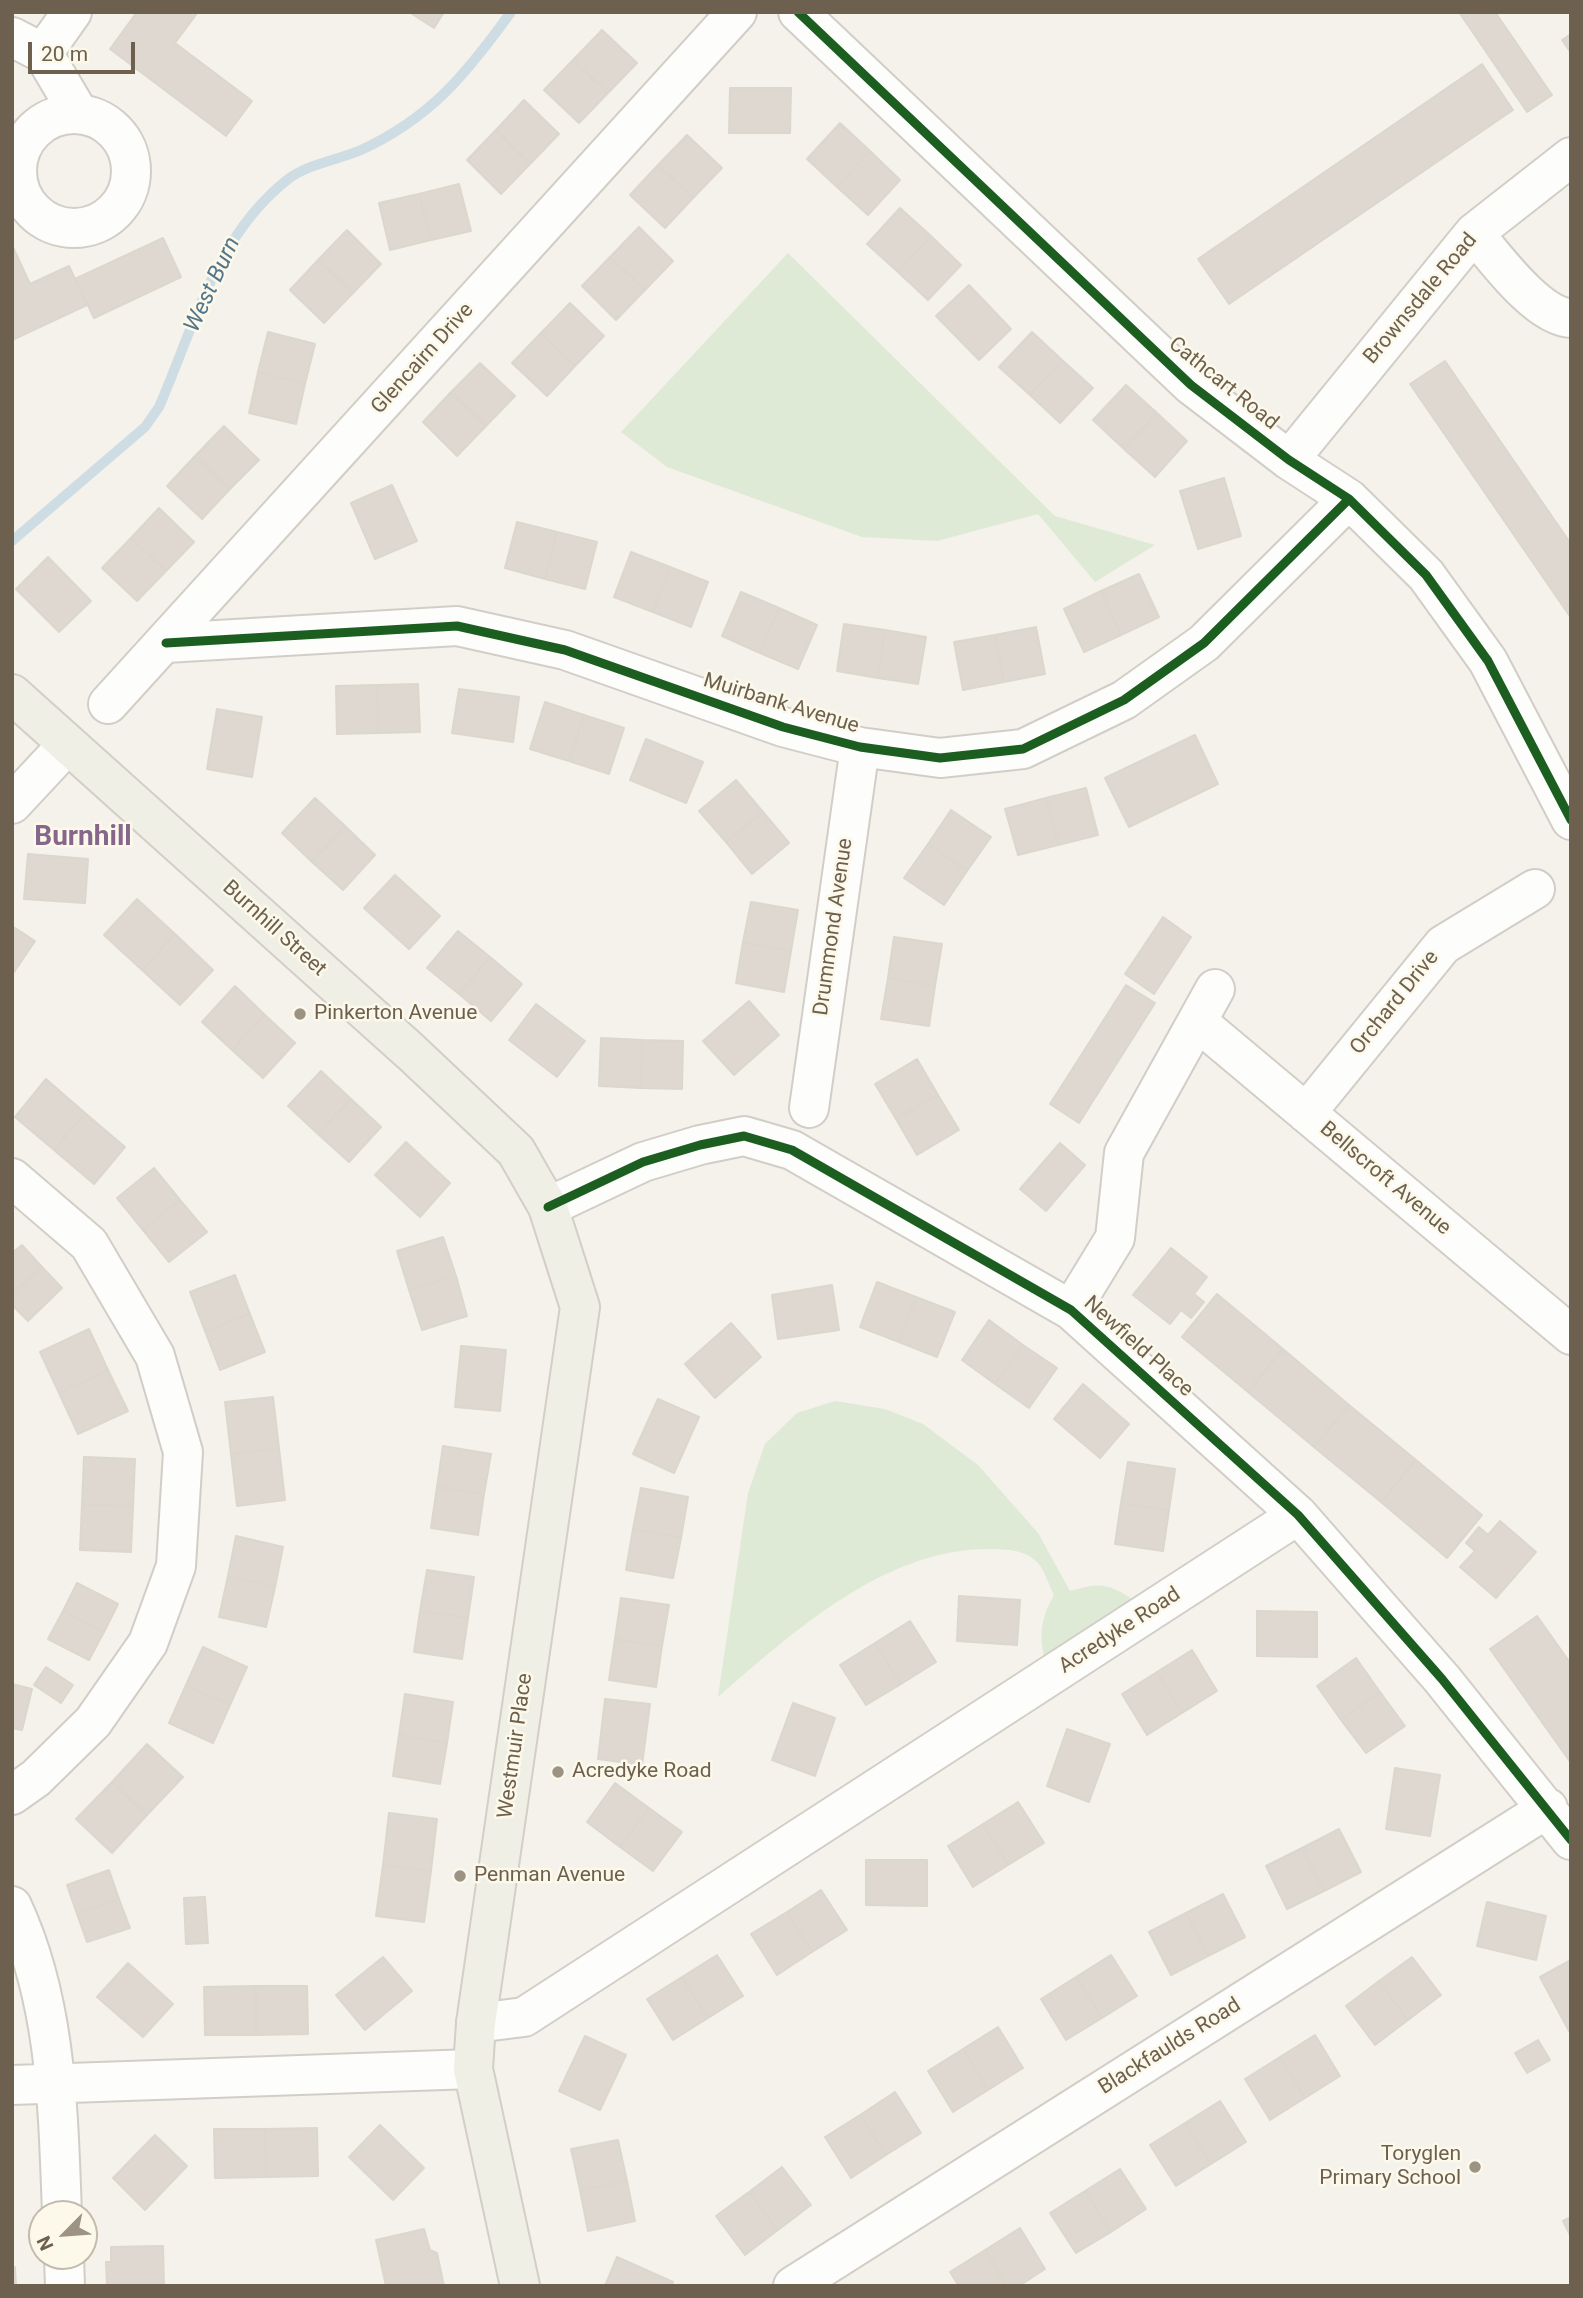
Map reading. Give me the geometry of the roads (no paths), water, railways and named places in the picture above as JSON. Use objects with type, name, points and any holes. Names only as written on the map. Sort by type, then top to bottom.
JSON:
[{"type":"main road","name":"Burnhill Street","points":[[12,694],[411,1052],[516,1151],[548,1207]]},
{"type":"main road","name":"Westmuir Place","points":[[520,2286],[473,2069],[476,2023],[580,1307],[548,1207]]},
{"type":"street","points":[[72,12],[28,45],[79,114]]},
{"type":"street","name":"Glencairn Drive","points":[[108,704],[737,12]]},
{"type":"street","name":"Cathcart Road","points":[[798,12],[1191,385],[1289,460],[1349,499],[1426,575],[1488,661],[1571,820]]},
{"type":"street","name":"Brownsdale Road","points":[[1289,460],[1474,233],[1571,158]]},
{"type":"street","points":[[1474,233],[1513,280],[1558,318],[1571,318]]},
{"type":"street","name":"Muirbank Avenue","points":[[166,643],[457,626],[565,650],[783,727],[860,747],[940,758],[1023,749],[1124,700],[1204,643],[1349,499]]},
{"type":"street","points":[[12,804],[67,745]]},
{"type":"street","name":"Drummond Avenue","points":[[809,1108],[860,747]]},
{"type":"street","name":"Orchard Drive","points":[[1306,1113],[1443,945],[1535,890]]},
{"type":"street","points":[[1071,1310],[1115,1238],[1124,1153],[1199,1023],[1215,989]]},
{"type":"street","name":"Bellscroft Avenue","points":[[1199,1023],[1571,1335]]},
{"type":"street","name":"Newfield Place","points":[[548,1207],[643,1162],[744,1136],[792,1150],[1071,1310],[1298,1515],[1442,1679],[1571,1840]]},
{"type":"street","points":[[12,1178],[89,1244],[155,1356],[183,1452],[176,1566],[148,1643],[93,1722],[36,1778],[12,1795]]},
{"type":"street","name":"Acredyke Road","points":[[476,2023],[524,2017],[1298,1515]]},
{"type":"street","name":"Blackfaulds Road","points":[[793,2286],[1548,1808]]},
{"type":"street","points":[[12,1906],[31,1946],[57,2084],[61,2200]]},
{"type":"street","points":[[12,2085],[473,2069]]},
{"type":"waterway","name":"West Burn","points":[[12,541],[145,427],[159,407],[196,315],[224,256],[262,203],[295,175],[361,150],[408,124],[463,74],[511,12]]},
{"type":"place","name":"Pinkerton Avenue","points":[[300,1014]]},
{"type":"place","name":"Acredyke Road","points":[[558,1772]]},
{"type":"place","name":"Penman Avenue","points":[[460,1876]]},
{"type":"place","name":"Toryglen Primary School","points":[[1475,2167]]},
{"type":"district","name":"Burnhill","points":[[83,838]]}]
